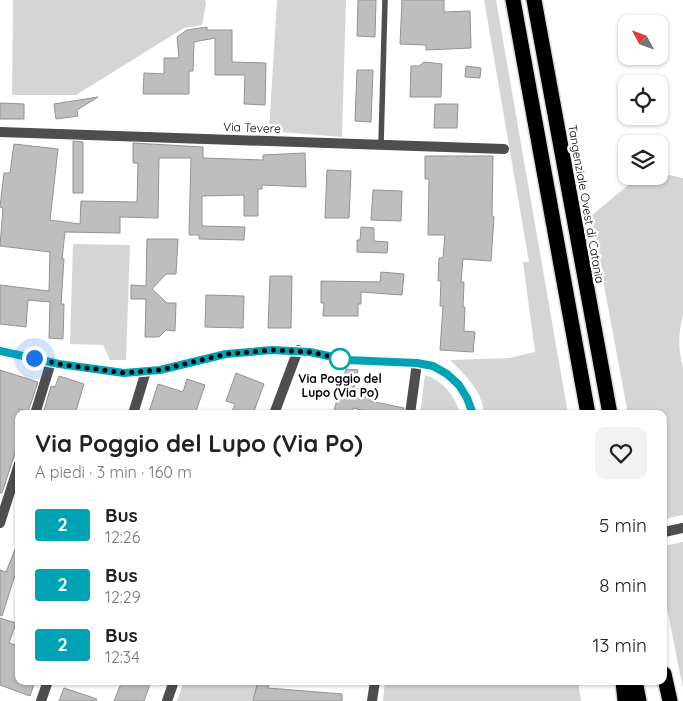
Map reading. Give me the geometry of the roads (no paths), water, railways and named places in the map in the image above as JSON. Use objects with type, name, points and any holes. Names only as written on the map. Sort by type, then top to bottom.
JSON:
[{"type":"highway","points":[[513,0],[587,410]]},
{"type":"highway","name":"Tangenziale Ovest di Catania","points":[[534,0],[609,410]]},
{"type":"highway","points":[[623,685],[625,701]]},
{"type":"highway","points":[[636,685],[639,701]]},
{"type":"highway","points":[[659,685],[662,701]]},
{"type":"highway","points":[[666,685],[670,701]]},
{"type":"street","name":"Via Tevere","points":[[0,132],[504,149]]},
{"type":"street","points":[[0,351],[51,362],[124,373],[146,371],[226,354],[272,350],[298,350],[347,360],[417,363],[433,366],[447,374],[459,385],[472,410]]},
{"type":"street","points":[[276,410],[298,350]]},
{"type":"street","points":[[36,410],[51,362]]},
{"type":"street","points":[[411,410],[417,363]]},
{"type":"street","points":[[134,410],[146,371]]},
{"type":"street","points":[[0,523],[15,476]]},
{"type":"street","points":[[667,531],[683,528]]},
{"type":"street","points":[[42,701],[47,685]]},
{"type":"street","points":[[167,701],[173,685]]},
{"type":"street","points":[[372,701],[374,685]]},
{"type":"lane","points":[[381,145],[385,0]]},
{"type":"place","name":"Via Poggio del Lupo (Via Po)","points":[[340,359]]}]
